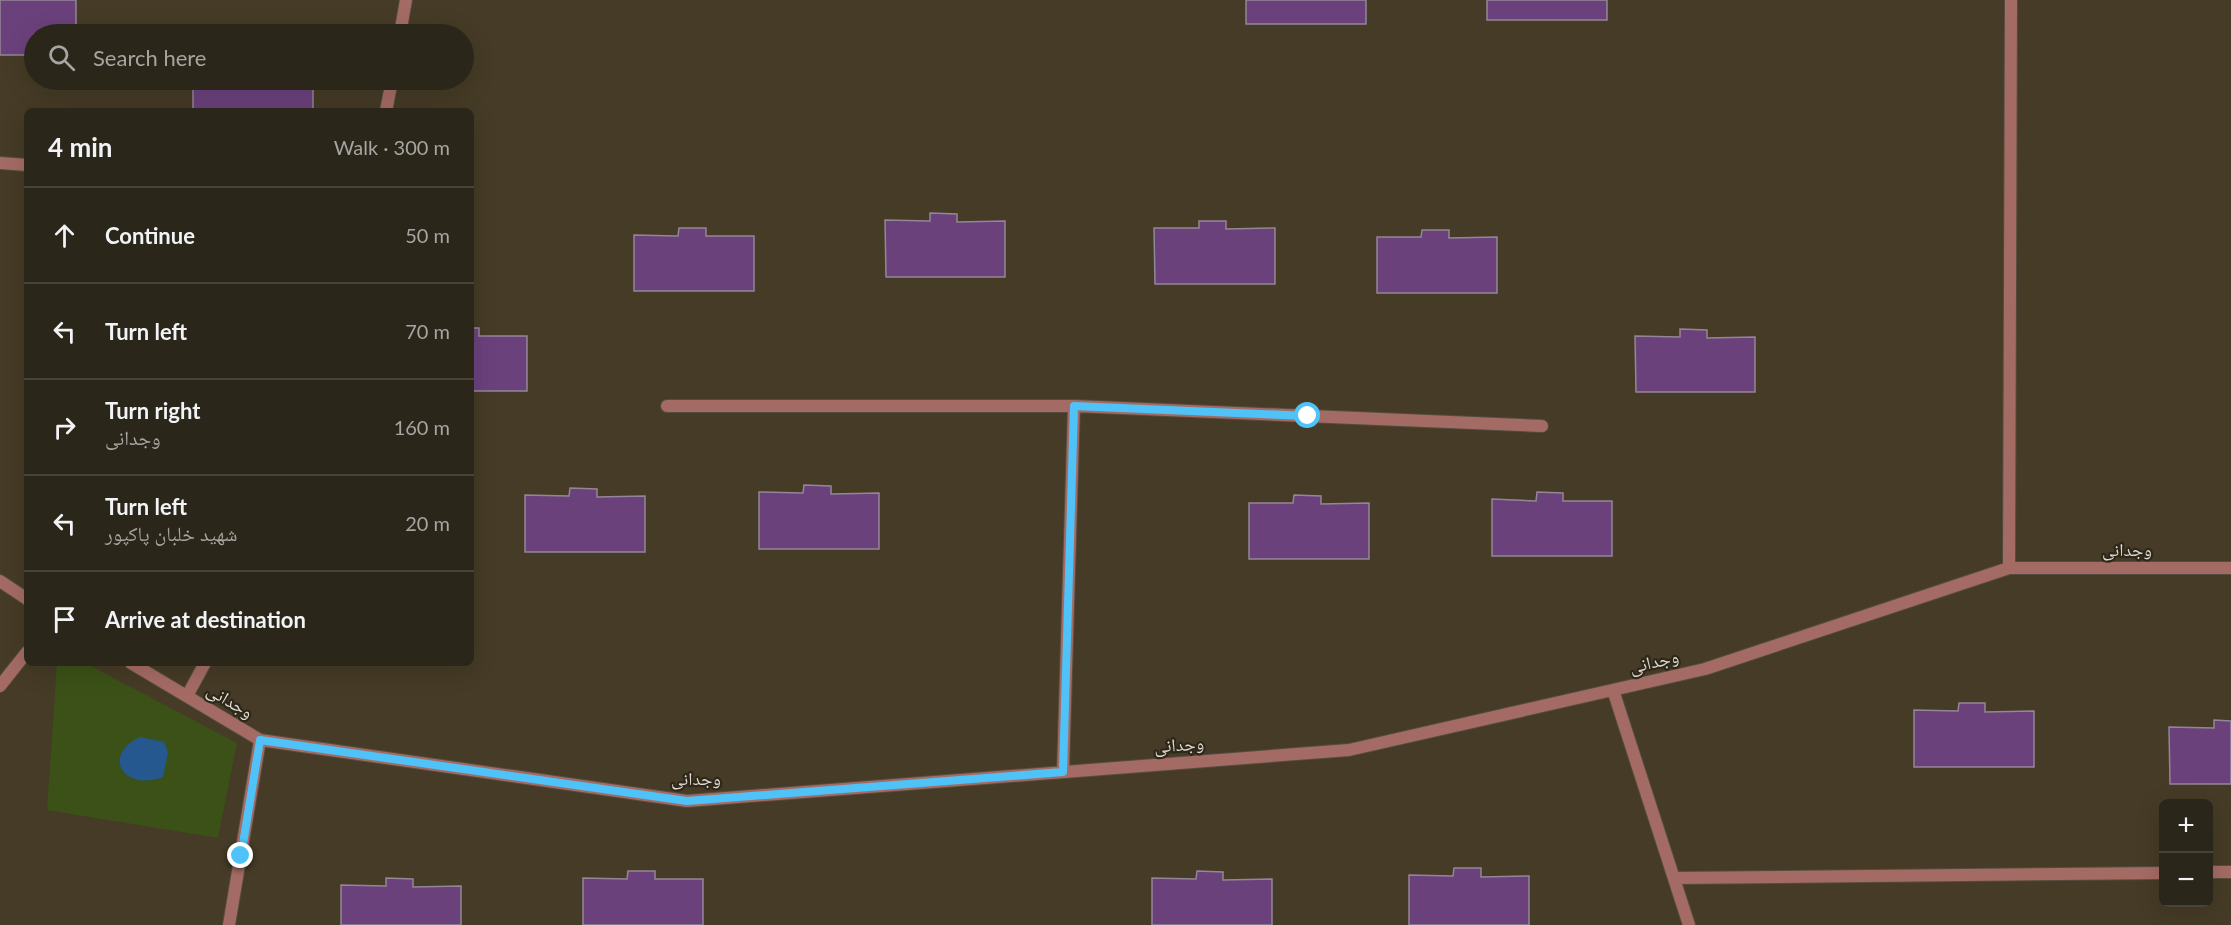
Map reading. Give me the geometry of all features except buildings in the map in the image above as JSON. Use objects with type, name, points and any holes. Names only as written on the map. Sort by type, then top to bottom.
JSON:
[{"type":"street","points":[[402,24],[406,0]]},
{"type":"street","points":[[2010,568],[2012,0]]},
{"type":"street","points":[[387,108],[390,90]]},
{"type":"street","points":[[0,163],[24,165]]},
{"type":"street","points":[[667,406],[1074,406],[1542,426]]},
{"type":"street","points":[[1063,772],[1074,406]]},
{"type":"street","name":"وجدانی","points":[[136,666],[260,740],[687,801],[1348,750],[1705,669],[2010,568],[2231,568]]},
{"type":"street","points":[[0,581],[24,597]]},
{"type":"street","points":[[0,686],[24,656]]},
{"type":"street","points":[[187,696],[203,666]]},
{"type":"street","points":[[1613,690],[1689,925]]},
{"type":"street","points":[[229,925],[260,740]]},
{"type":"street","points":[[2213,872],[2231,872]]},
{"type":"street","points":[[1674,878],[2159,873]]},
{"type":"shaded area","points":[[0,0],[2231,0],[2231,925],[0,925]]},
{"type":"green space","points":[[57,666],[91,666],[237,743],[218,838],[47,810]]},
{"type":"water","points":[[140,737],[164,742],[168,752],[163,777],[137,780],[128,776],[122,769],[120,762],[122,753],[128,745]]},
{"type":"route","points":[[241,856],[260,740],[687,801],[1063,772],[1074,406],[1308,416]]}]
